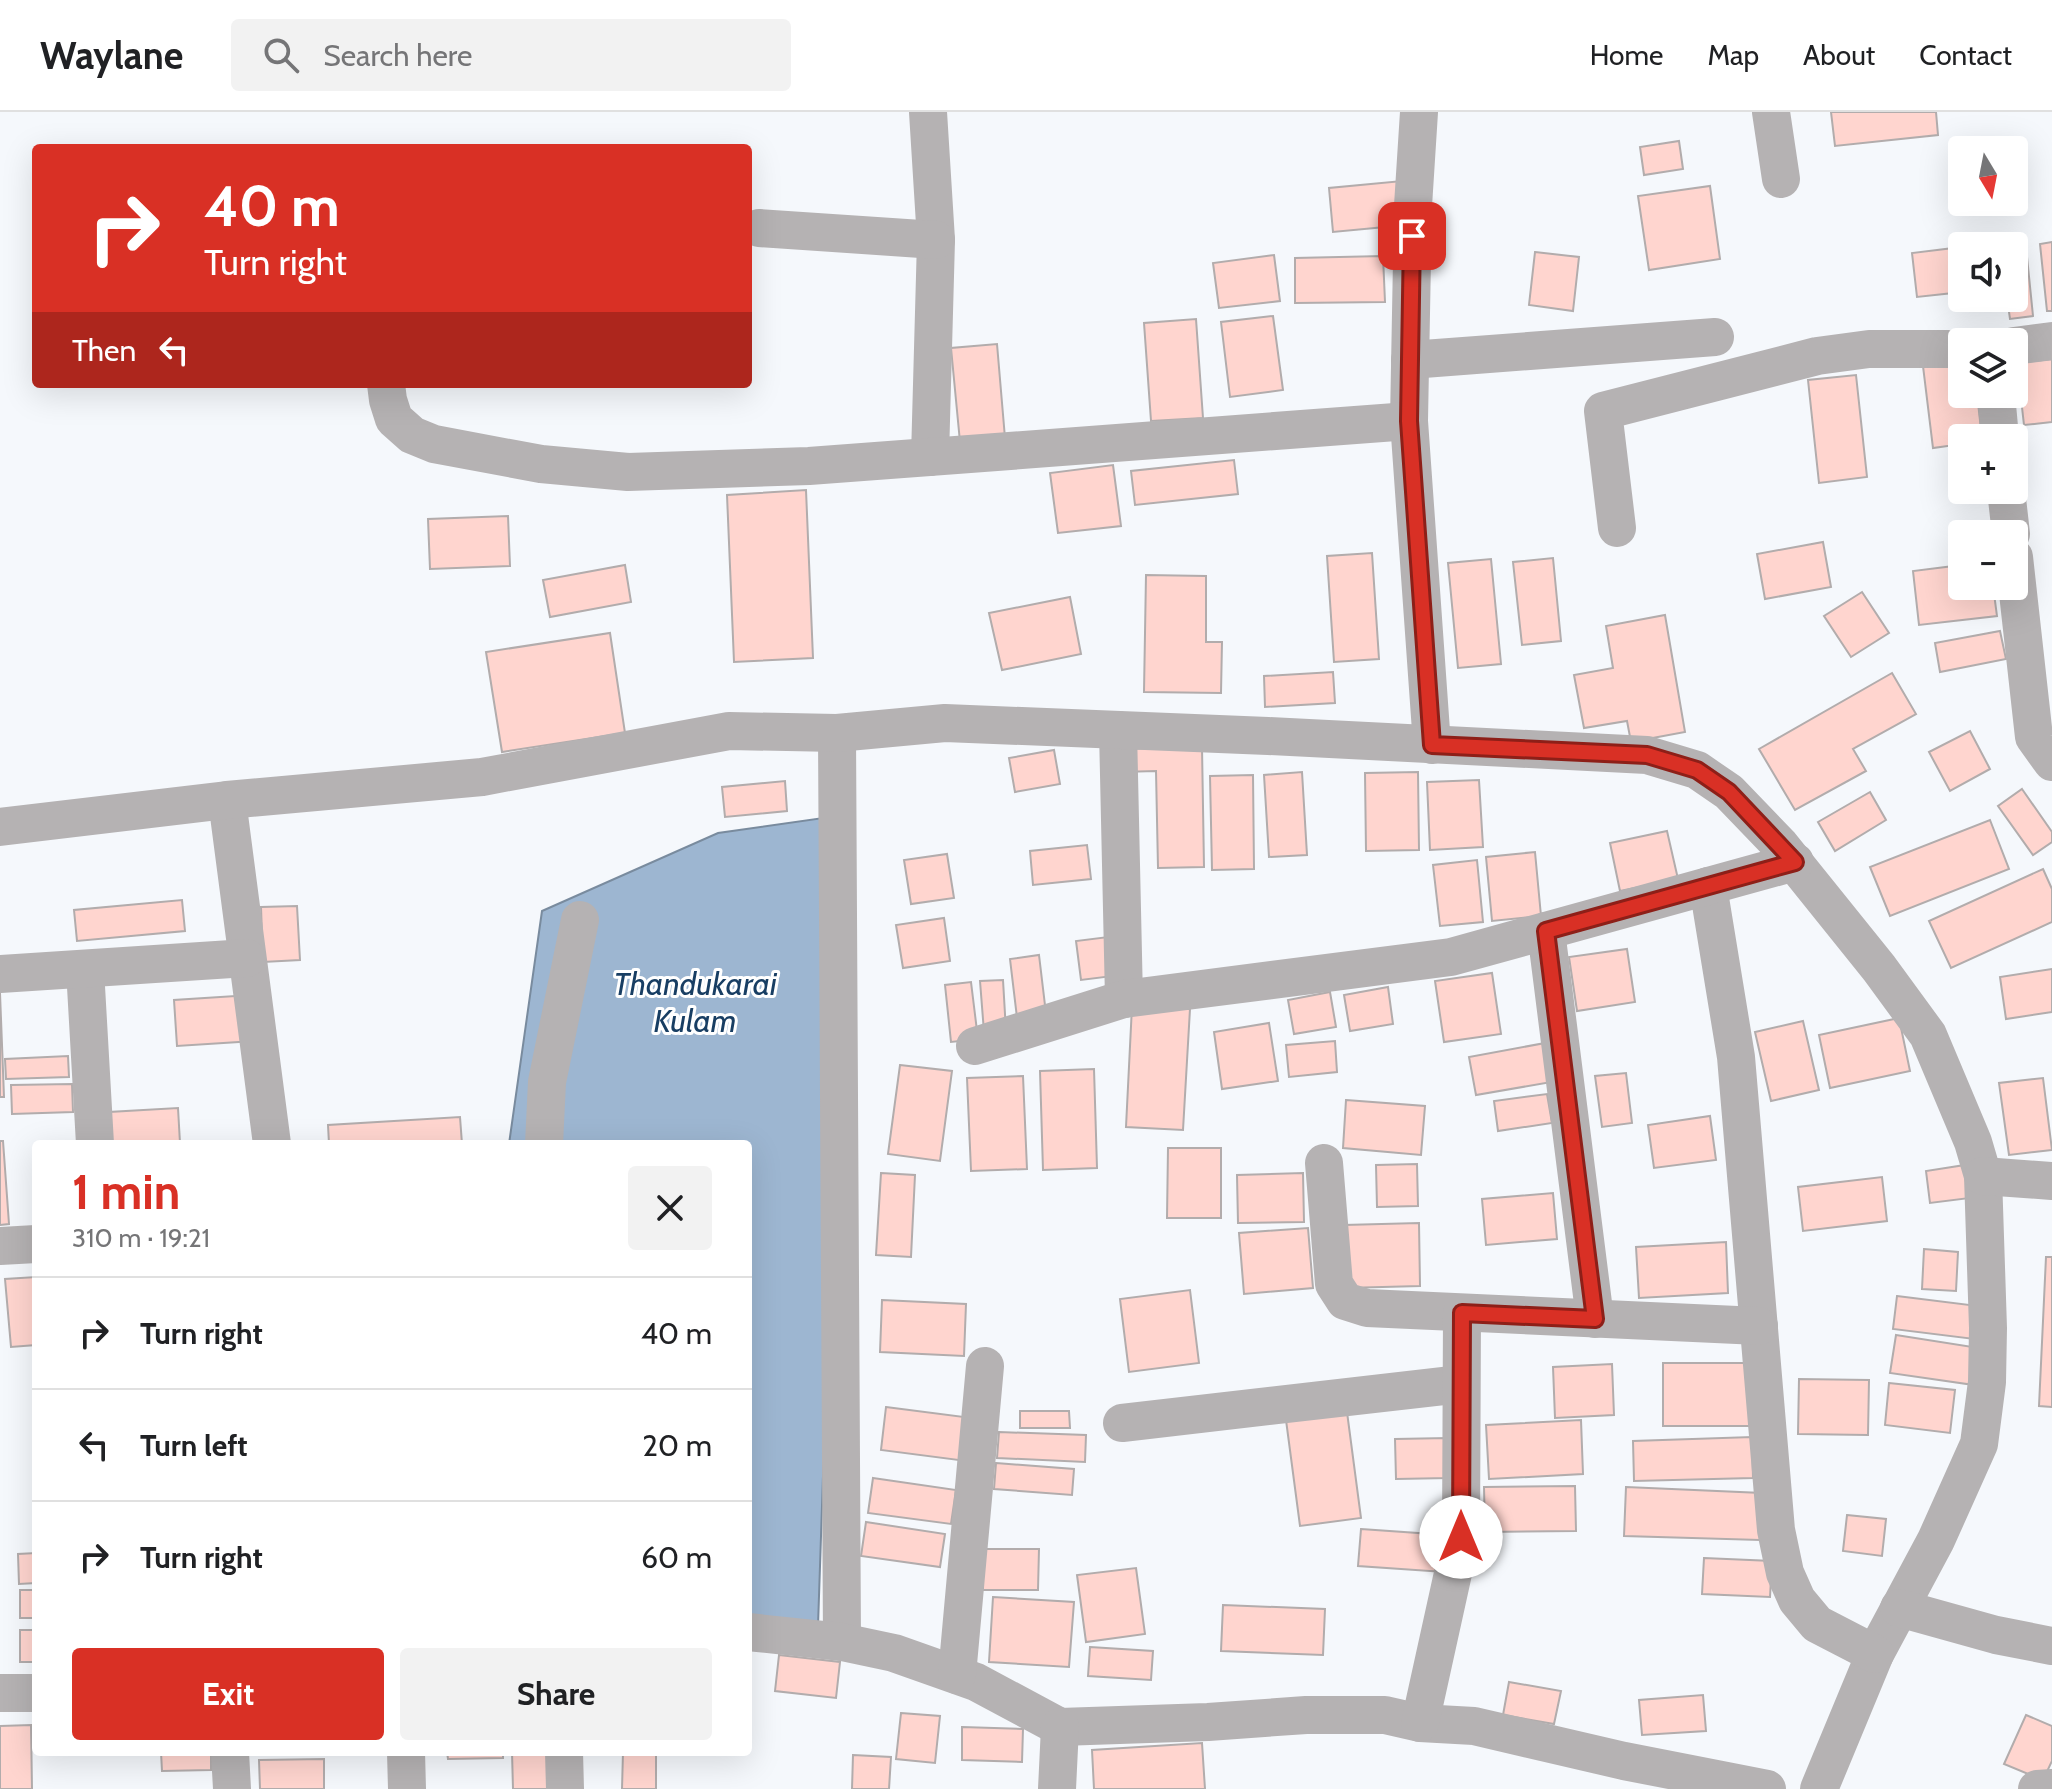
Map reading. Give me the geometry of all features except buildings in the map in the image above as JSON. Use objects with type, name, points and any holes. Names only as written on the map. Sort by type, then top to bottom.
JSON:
[{"type":"street","points":[[928,112],[936,240],[930,457]]},
{"type":"street","points":[[1419,112],[1413,206],[1409,421],[1432,745]]},
{"type":"street","points":[[1771,112],[1781,179]]},
{"type":"street","points":[[759,228],[936,240]]},
{"type":"street","points":[[1410,360],[1715,337]]},
{"type":"street","points":[[2028,344],[2052,341]]},
{"type":"street","points":[[1617,528],[1603,411],[1817,356],[1869,349],[1948,349]]},
{"type":"street","points":[[386,388],[394,419],[412,435],[434,444],[541,464],[628,472],[809,466],[1409,421]]},
{"type":"street","points":[[2019,600],[2034,737],[2052,762]]},
{"type":"street","points":[[0,827],[227,800],[482,777],[729,731],[837,733],[945,723],[1647,755],[1697,770],[1729,792],[1795,862],[1928,1035],[1973,1142],[1983,1176],[1988,1328],[1987,1382],[1979,1444],[1936,1540],[1875,1654],[1819,1789]]},
{"type":"street","points":[[1118,730],[1124,999]]},
{"type":"street","points":[[837,733],[842,1642]]},
{"type":"street","points":[[227,800],[271,1140]]},
{"type":"street","points":[[975,1046],[1124,999],[1451,957],[1795,862]]},
{"type":"street","points":[[1708,886],[1736,1057],[1776,1530],[1785,1573],[1797,1600],[1817,1624],[1875,1654]]},
{"type":"street","points":[[544,1140],[547,1082],[580,920]]},
{"type":"street","points":[[1546,931],[1595,1319]]},
{"type":"street","points":[[0,974],[247,958]]},
{"type":"street","points":[[85,969],[95,1140]]},
{"type":"street","points":[[1324,1163],[1334,1284],[1345,1301],[1367,1308],[1759,1326]]},
{"type":"street","points":[[1983,1176],[2052,1181]]},
{"type":"street","points":[[0,1246],[32,1244]]},
{"type":"street","points":[[1420,1723],[1461,1537],[1462,1313]]},
{"type":"street","points":[[957,1675],[985,1366]]},
{"type":"street","points":[[1122,1423],[1461,1384]]},
{"type":"street","points":[[1899,1608],[1996,1635],[2052,1646]]},
{"type":"street","points":[[752,1632],[842,1642],[894,1653],[976,1682],[1060,1727],[1306,1715],[1385,1715],[1420,1723],[1474,1726],[1624,1761],[1767,1789]]},
{"type":"street","points":[[0,1693],[32,1693]]},
{"type":"street","points":[[1057,1789],[1060,1727]]},
{"type":"street","points":[[230,1756],[232,1789]]},
{"type":"street","points":[[406,1756],[407,1789]]},
{"type":"street","points":[[564,1756],[565,1789]]},
{"type":"street","points":[[2037,1789],[2052,1788]]},
{"type":"water","name":"Thandukarai Kulam","points":[[823,818],[843,878],[818,1626],[752,1618],[752,1140],[510,1140],[542,911],[718,833]]},
{"type":"route","points":[[1412,236],[1409,421],[1432,745],[1647,755],[1697,770],[1729,792],[1795,862],[1546,931],[1595,1319],[1462,1313],[1461,1537]]}]
